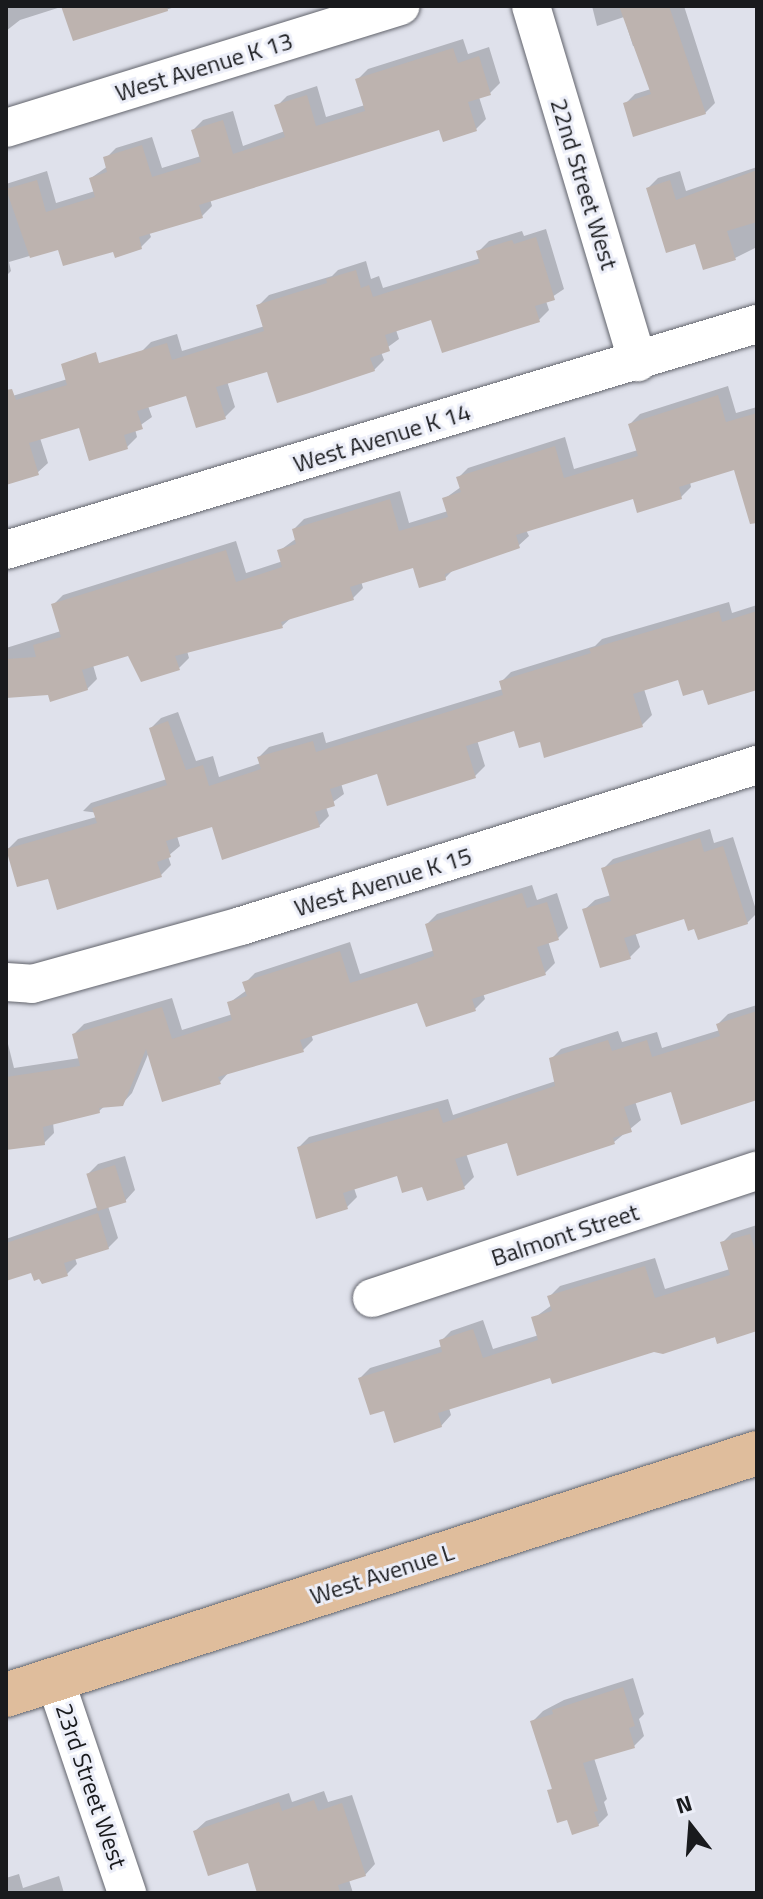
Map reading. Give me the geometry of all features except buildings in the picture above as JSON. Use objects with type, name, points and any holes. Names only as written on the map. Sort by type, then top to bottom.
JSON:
[{"type":"main road","name":"West Avenue L","points":[[6,1695],[757,1453]]},
{"type":"street","name":"West Avenue K 13","points":[[6,128],[401,6]]},
{"type":"street","name":"22nd Street West","points":[[531,6],[638,362]]},
{"type":"street","name":"West Avenue K 14","points":[[6,550],[757,324]]},
{"type":"street","name":"West Avenue K 15","points":[[6,982],[32,984],[241,926],[757,765]]},
{"type":"street","name":"Balmont Street","points":[[372,1298],[757,1171]]},
{"type":"street","name":"23rd Street West","points":[[55,1680],[127,1893]]}]
